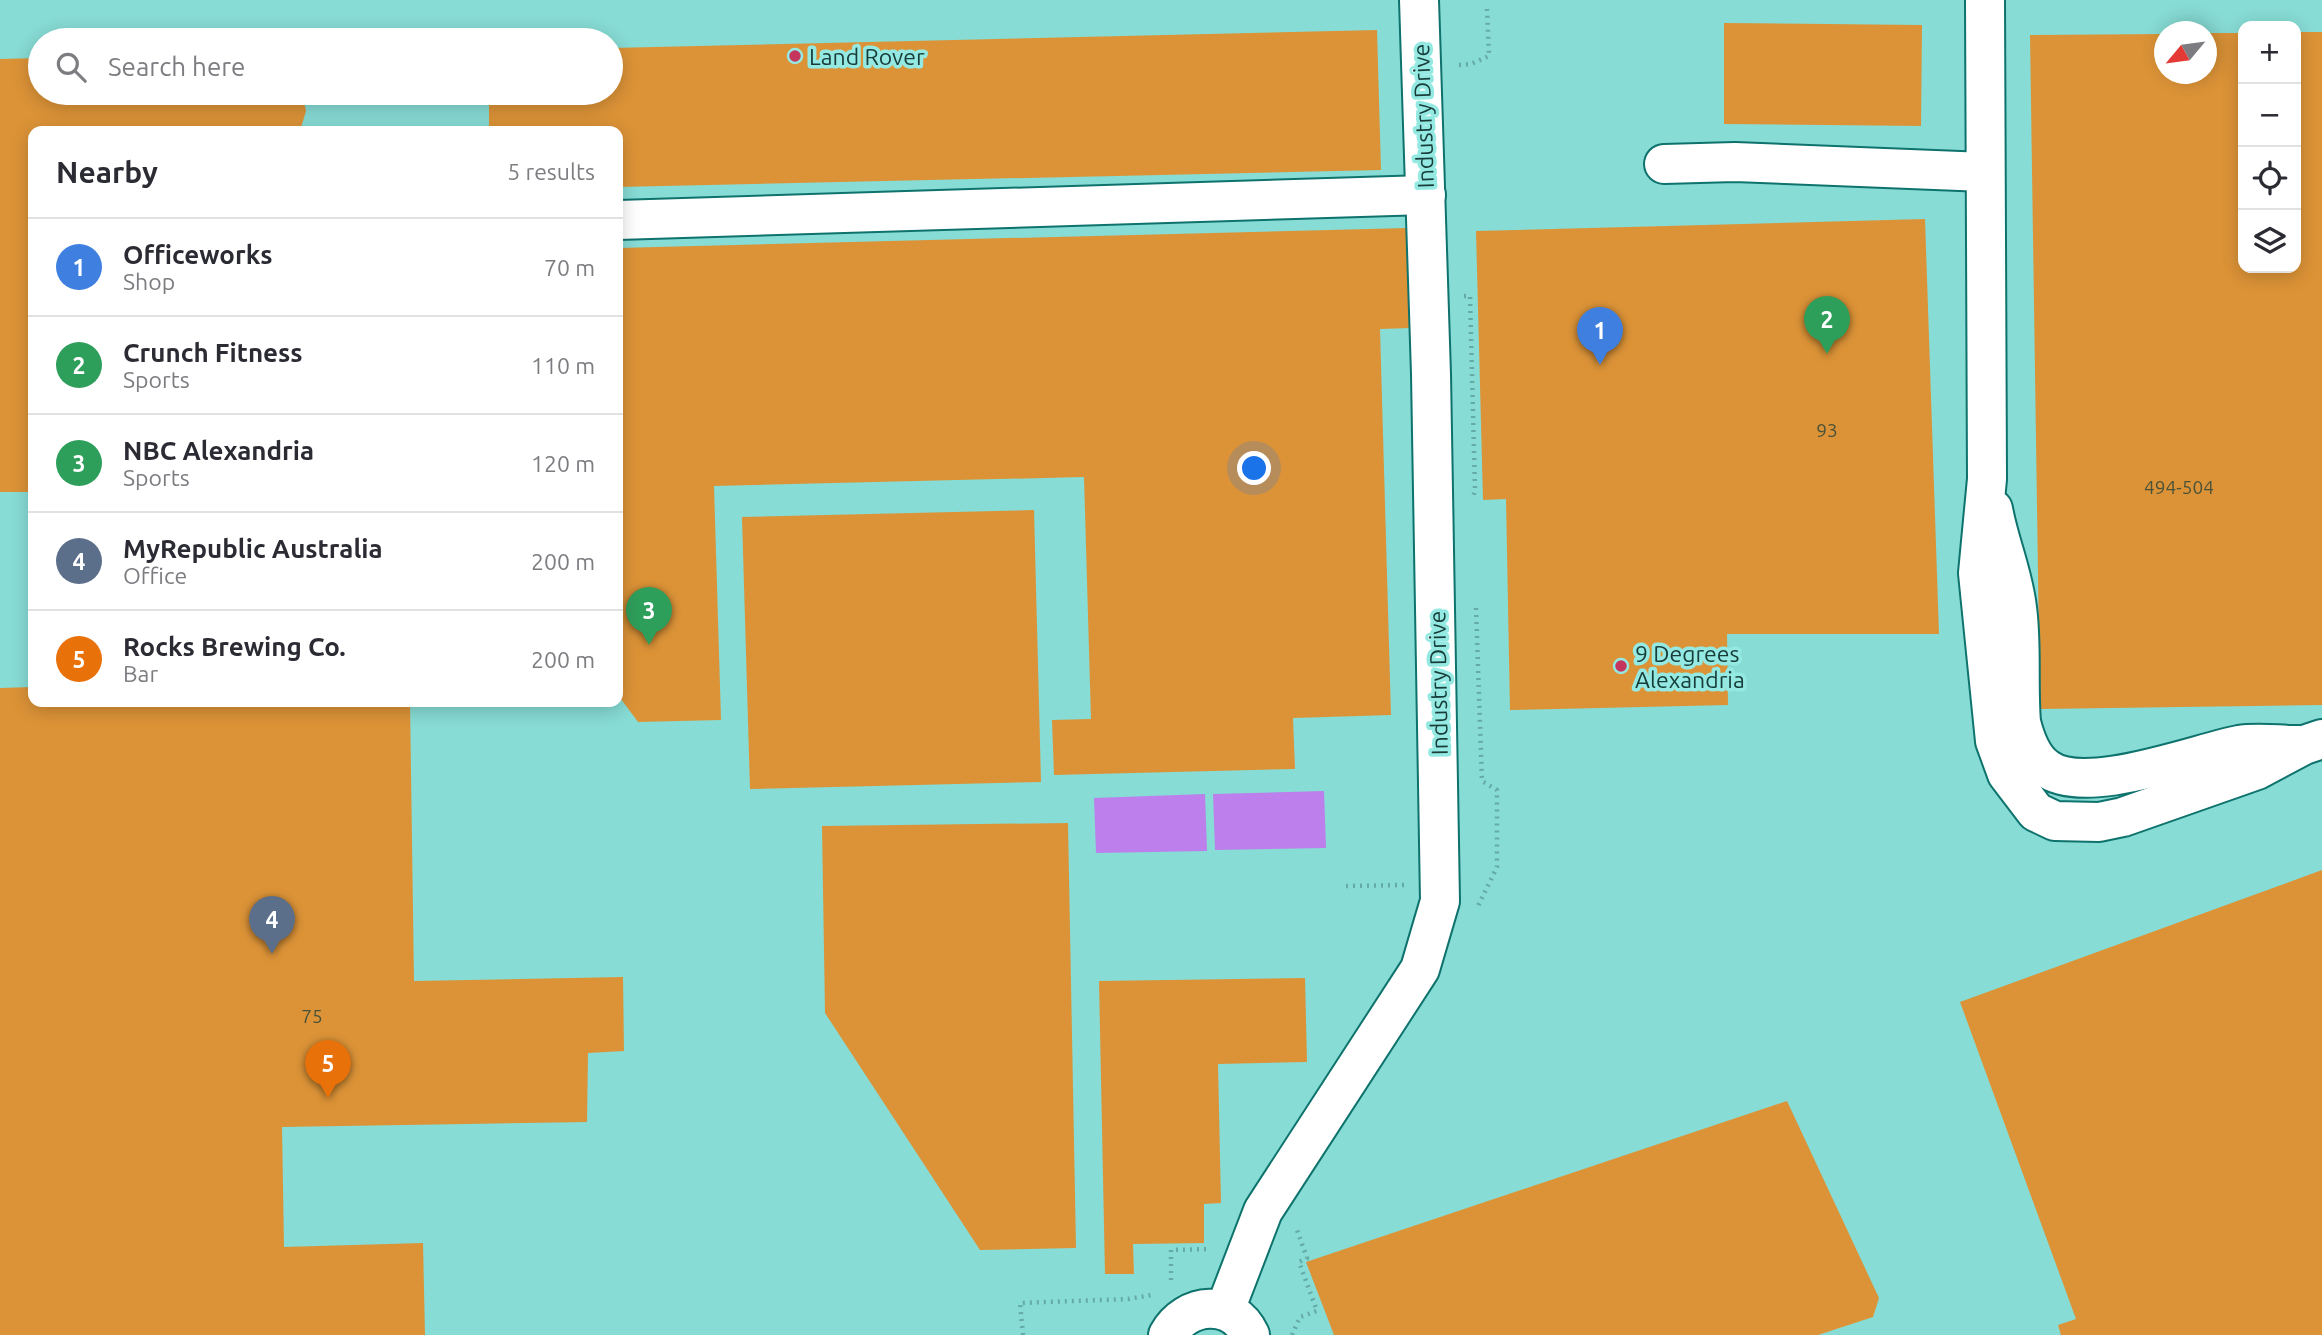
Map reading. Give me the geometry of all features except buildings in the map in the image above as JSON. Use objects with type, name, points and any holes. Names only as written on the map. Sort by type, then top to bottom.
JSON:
[{"type":"lane","name":"Industry Drive","points":[[1238,1323],[1253,1238],[1263,1211],[1420,969],[1440,901],[1438,694],[1419,0]]},
{"type":"lane","points":[[1985,0],[1987,479],[1999,540],[2011,568],[2018,611],[2021,722],[2024,737],[2044,767],[2070,778],[2130,773],[2241,745],[2313,742]]},
{"type":"lane","points":[[1664,164],[1735,163],[1985,172]]},
{"type":"lane","points":[[623,220],[1426,195]]},
{"type":"lane","points":[[1168,1335],[1184,1316],[1196,1309],[1238,1323]]},
{"type":"path","points":[[1451,66],[1471,64],[1489,56],[1487,9]]},
{"type":"path","points":[[1171,1291],[1171,1250],[1219,1248],[1253,1238]]},
{"type":"path","points":[[1023,1335],[1020,1303],[1128,1299],[1160,1293]]},
{"type":"shaded area","points":[[1324,791],[1326,848],[1215,850],[1213,794]]},
{"type":"shaded area","points":[[1205,794],[1207,851],[1096,853],[1094,798]]},
{"type":"place","name":"Land Rover","points":[[795,56]]},
{"type":"place","name":"Crunch Fitness","points":[[1827,354]]},
{"type":"place","name":"Officeworks","points":[[1600,365]]},
{"type":"place","name":"NBC Alexandria","points":[[649,645]]},
{"type":"place","name":"9 Degrees Alexandria","points":[[1621,666]]},
{"type":"place","name":"MyRepublic Australia","points":[[272,954]]},
{"type":"place","name":"Rocks Brewing Co.","points":[[328,1098]]}]
